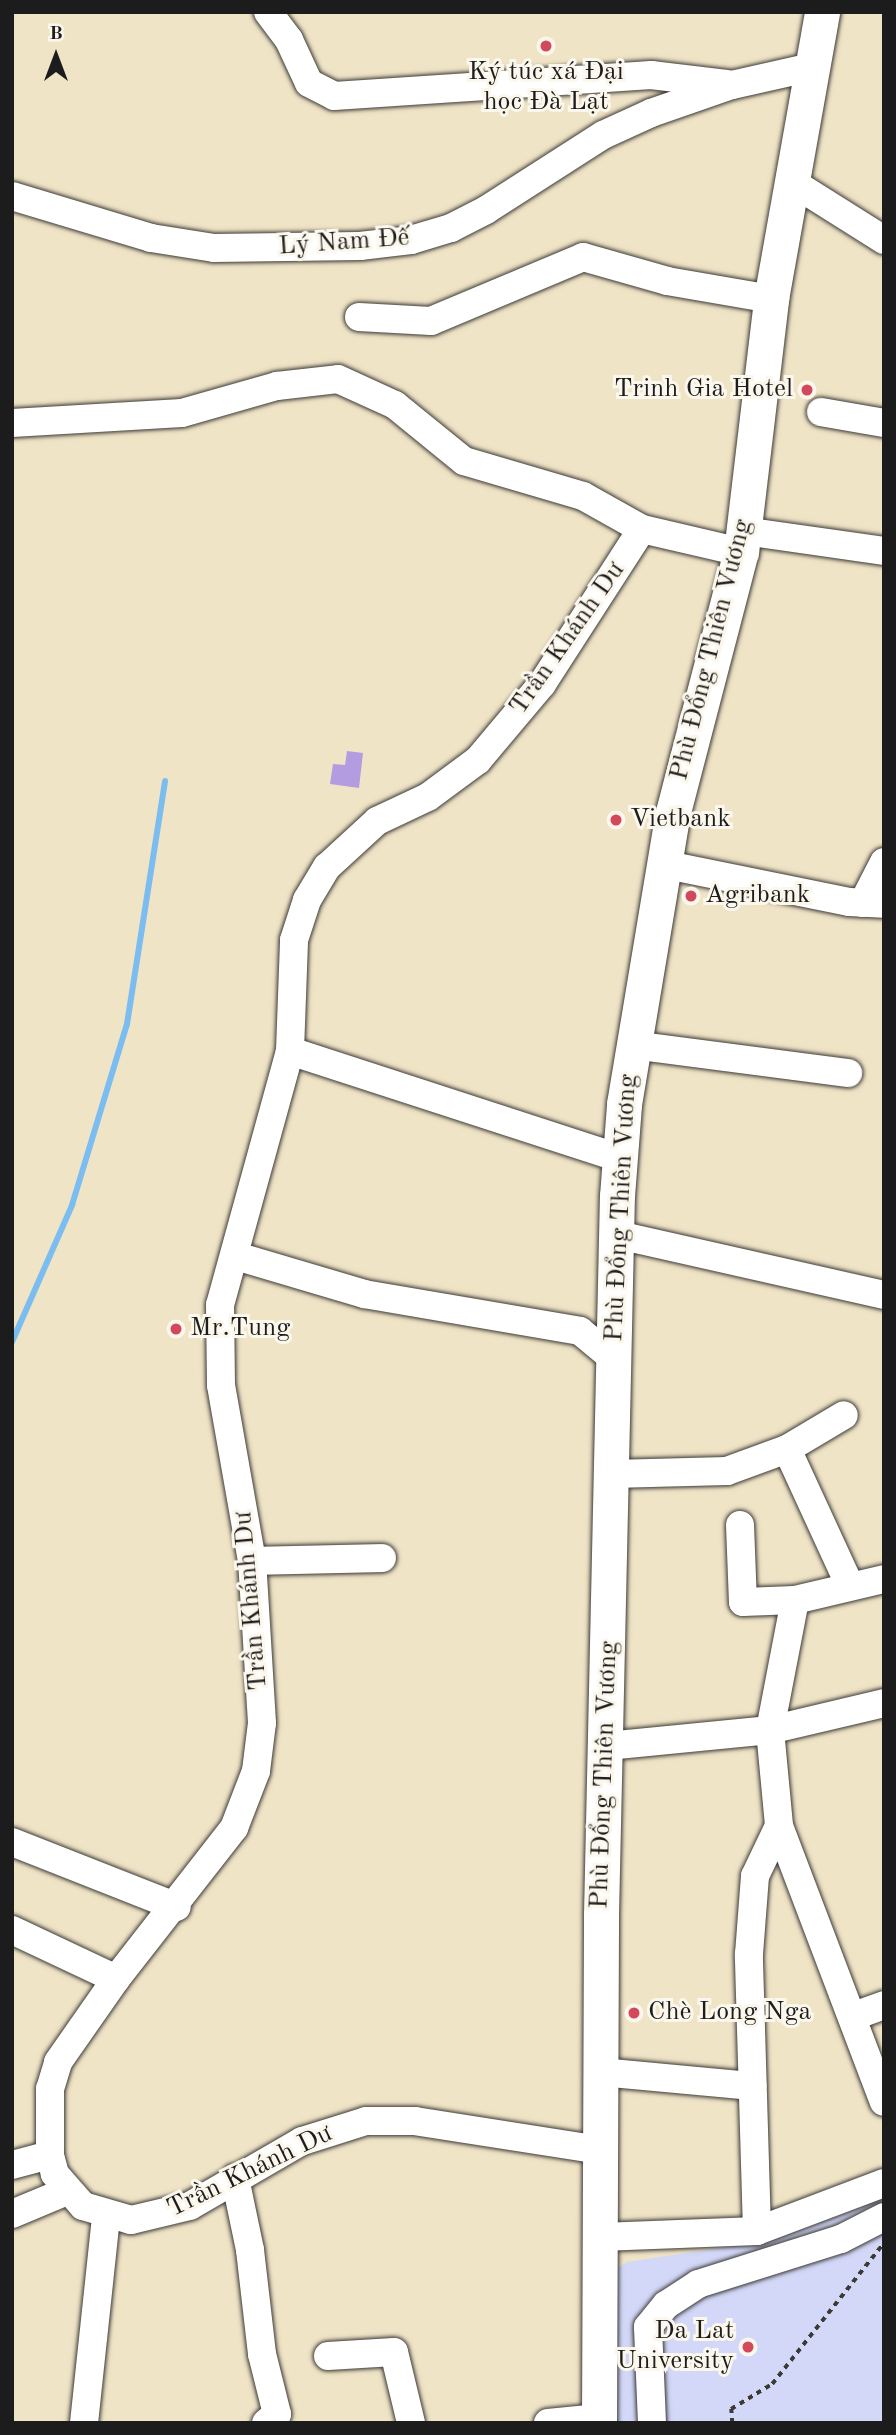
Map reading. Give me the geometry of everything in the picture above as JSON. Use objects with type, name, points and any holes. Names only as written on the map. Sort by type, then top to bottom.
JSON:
[{"type":"main road","name":"Phù Đổng Thiên Vương","points":[[599,2420],[601,2073],[619,1158],[632,1045],[662,864],[742,541],[771,299],[822,12]]},
{"type":"street","points":[[268,12],[289,40],[309,83],[334,96],[651,75],[732,85]]},
{"type":"street","name":"Lý Nam Đế","points":[[12,196],[150,238],[214,248],[359,246],[411,240],[451,228],[486,210],[603,135],[732,85],[812,67]]},
{"type":"street","points":[[792,182],[884,240]]},
{"type":"street","points":[[12,183],[50,207]]},
{"type":"street","points":[[359,317],[431,321],[583,257],[667,281],[771,299]]},
{"type":"street","points":[[12,423],[182,413],[277,386],[338,379],[395,405],[464,461],[583,496],[642,528],[742,541],[884,551]]},
{"type":"street","points":[[821,412],[884,423]]},
{"type":"street","name":"Trần Khánh Dư","points":[[600,2150],[415,2121],[366,2121],[302,2141],[190,2206],[158,2217],[106,2216],[83,2206],[67,2191],[55,2174],[50,2155],[50,2089],[58,2062],[116,1979],[177,1906],[234,1828],[256,1771],[262,1723],[252,1560],[221,1385],[220,1305],[236,1256],[290,1051],[294,940],[307,900],[327,867],[377,821],[428,797],[478,760],[542,684],[642,528]]},
{"type":"street","points":[[662,864],[874,904],[884,862]]},
{"type":"street","points":[[632,1045],[848,1073]]},
{"type":"street","points":[[290,1051],[619,1158]]},
{"type":"street","points":[[618,1236],[884,1295]]},
{"type":"street","points":[[236,1256],[364,1294],[580,1331],[615,1360]]},
{"type":"street","points":[[612,1474],[727,1471],[787,1449],[844,1415]]},
{"type":"street","points":[[787,1449],[849,1584]]},
{"type":"street","points":[[740,1525],[743,1602],[795,1600],[849,1584],[884,1579]]},
{"type":"street","points":[[252,1560],[382,1558]]},
{"type":"street","points":[[795,1600],[770,1730],[779,1826],[854,2016],[884,2102]]},
{"type":"street","points":[[607,1746],[770,1730],[884,1703]]},
{"type":"street","points":[[757,2231],[747,1996],[755,1876],[779,1826]]},
{"type":"street","points":[[12,1842],[177,1906]]},
{"type":"street","points":[[12,1930],[116,1979]]},
{"type":"street","points":[[854,2016],[884,2005]]},
{"type":"street","points":[[601,2073],[752,2087]]},
{"type":"street","points":[[12,2165],[50,2155]]},
{"type":"street","points":[[235,2178],[250,2249],[262,2354],[277,2414],[266,2423]]},
{"type":"street","points":[[601,2238],[757,2231],[884,2183]]},
{"type":"street","points":[[12,2214],[67,2191]]},
{"type":"street","points":[[84,2423],[106,2216]]},
{"type":"street","points":[[652,2423],[648,2327],[667,2305],[698,2284],[841,2239],[884,2217]]},
{"type":"street","points":[[328,2356],[394,2352],[411,2423]]},
{"type":"street","points":[[548,2423],[599,2420]]},
{"type":"path","points":[[732,2423],[731,2409],[772,2384],[884,2243]]},
{"type":"shaded area","name":"Da Lat University","points":[[884,2198],[884,2423],[611,2423],[612,2272],[627,2262],[766,2241]]},
{"type":"building","points":[[347,751],[363,753],[359,788],[330,784],[333,764],[345,765]]},
{"type":"waterway","points":[[12,1342],[72,1205],[127,1024],[165,781]]},
{"type":"place","name":"Ký túc xá Đại học Đà Lạt","points":[[546,46]]},
{"type":"place","name":"Trinh Gia Hotel","points":[[807,390]]},
{"type":"place","name":"Vietbank","points":[[616,820]]},
{"type":"place","name":"Agribank","points":[[691,896]]},
{"type":"place","name":"Mr.Tung","points":[[176,1329]]},
{"type":"place","name":"Chè Long Nga","points":[[634,2013]]},
{"type":"place","name":"Da Lat University","points":[[748,2347]]}]
